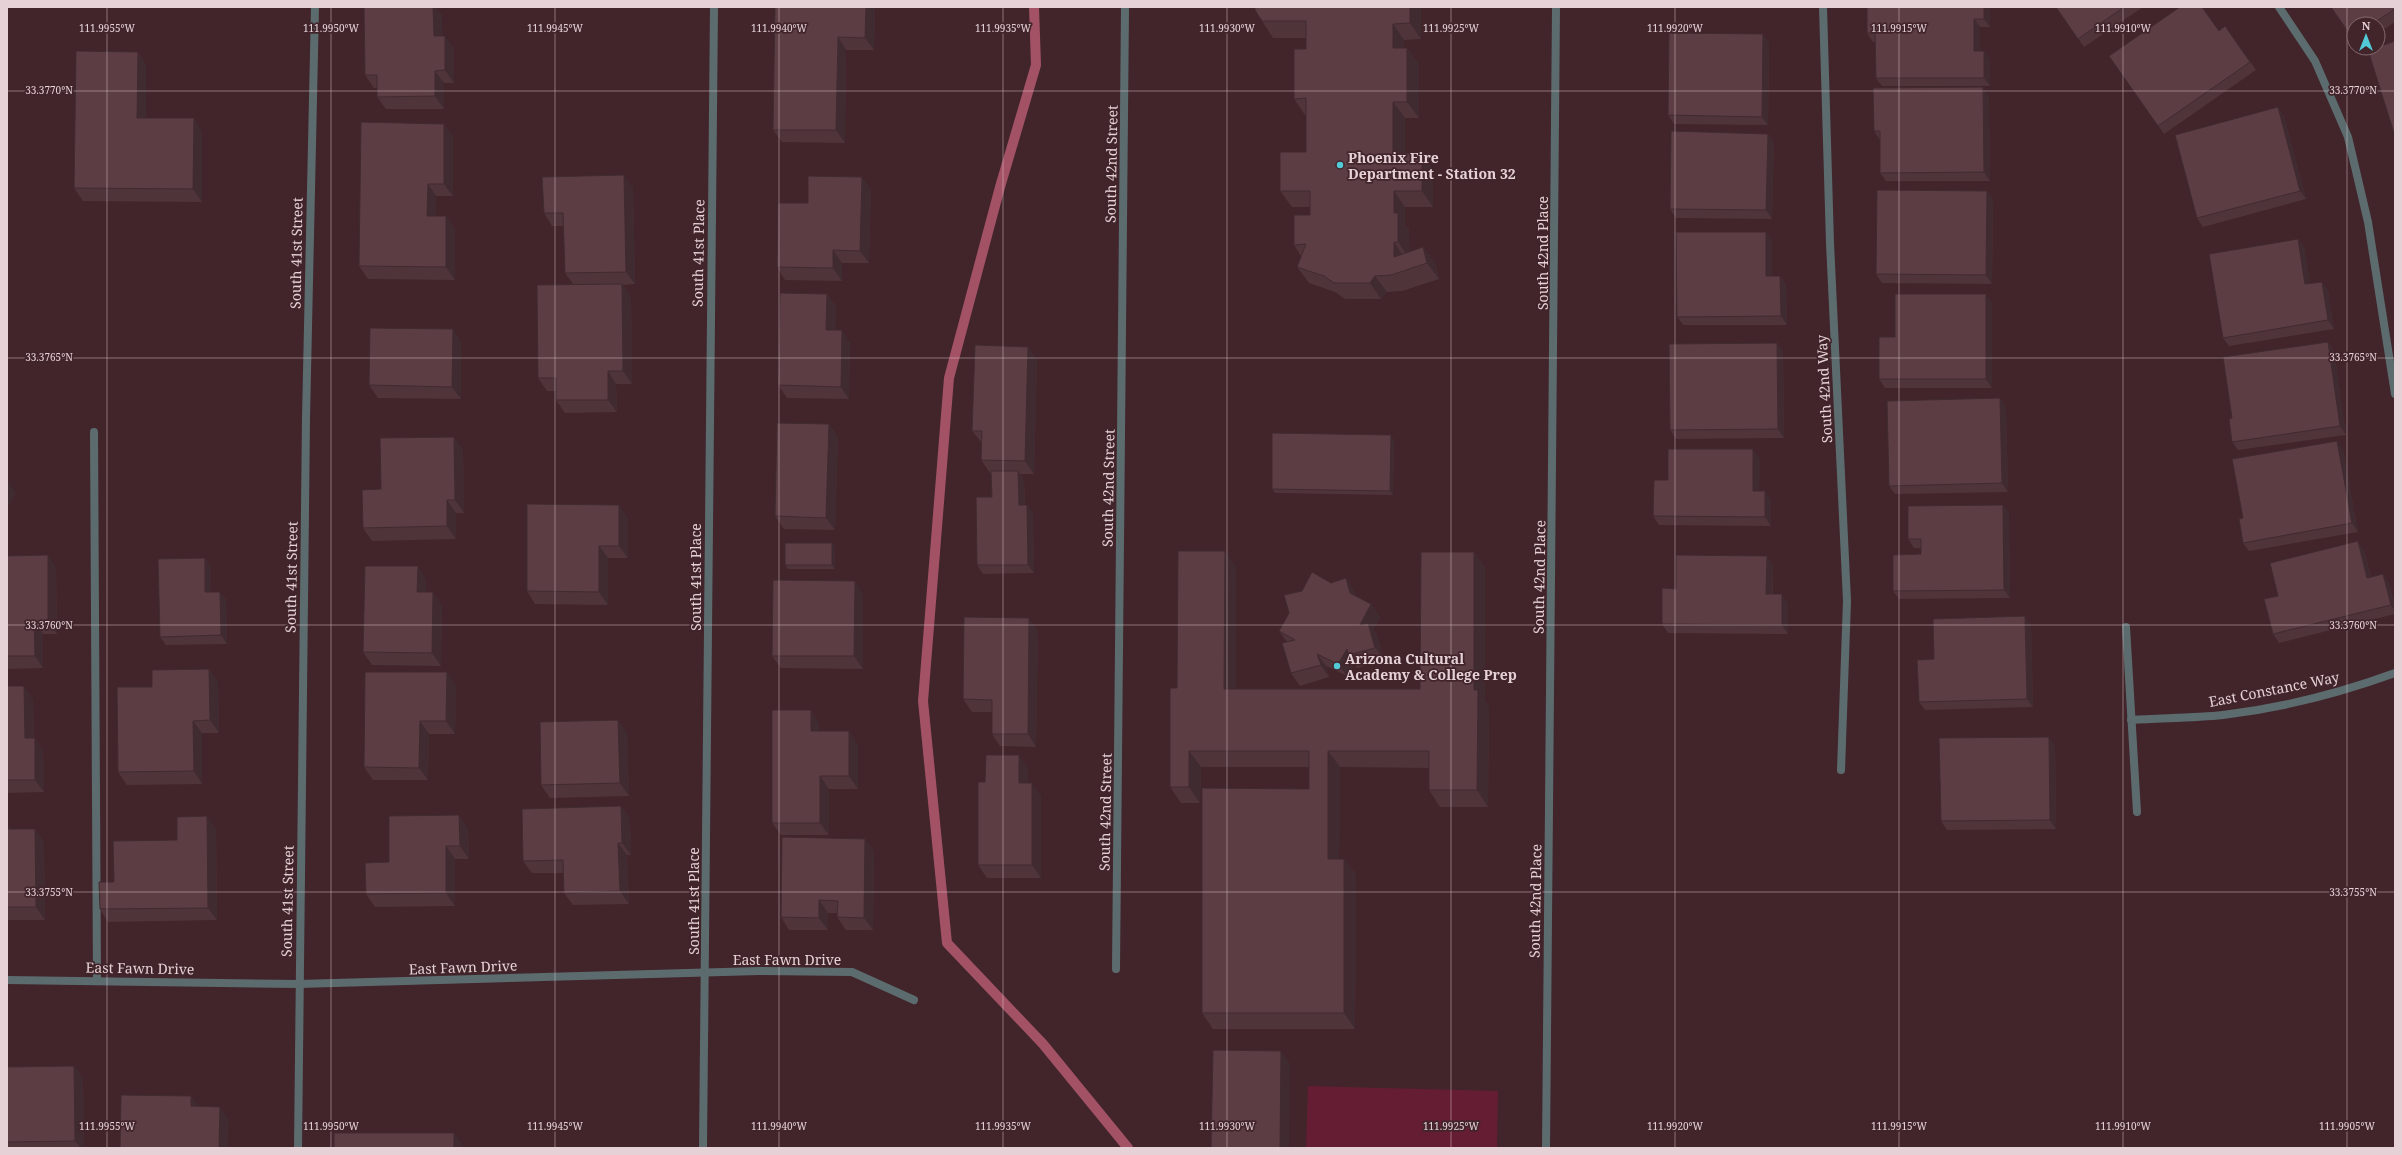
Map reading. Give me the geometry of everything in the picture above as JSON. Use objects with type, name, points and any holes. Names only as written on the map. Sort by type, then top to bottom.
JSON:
[{"type":"street","name":"South 41st Street","points":[[298,1148],[306,410],[314,7]]},
{"type":"street","name":"South 41st Place","points":[[703,1148],[714,7]]},
{"type":"street","name":"South 42nd Street","points":[[1116,969],[1125,7]]},
{"type":"street","name":"South 42nd Place","points":[[1546,1148],[1556,7]]},
{"type":"street","name":"South 42nd Way","points":[[1823,7],[1830,243],[1847,601],[1842,770]]},
{"type":"street","points":[[2280,7],[2315,61],[2348,137],[2368,222],[2395,394]]},
{"type":"street","points":[[94,432],[97,980]]},
{"type":"street","points":[[2126,627],[2137,812]]},
{"type":"street","name":"East Constance Way","points":[[2131,720],[2223,715],[2289,703],[2357,686],[2395,673]]},
{"type":"street","name":"East Fawn Drive","points":[[7,980],[97,980],[299,984],[705,973],[759,970],[852,972],[914,1000]]},
{"type":"shaded area","points":[[1308,1086],[1498,1091],[1497,1148],[1306,1148]]},
{"type":"building","points":[[364,7],[433,7],[434,36],[445,36],[445,70],[435,71],[435,96],[377,97],[377,75],[365,75]]},
{"type":"building","points":[[775,7],[866,7],[865,38],[838,37],[836,130],[773,130]]},
{"type":"building","points":[[1255,7],[1410,7],[1410,23],[1393,24],[1393,48],[1407,48],[1407,102],[1393,102],[1393,153],[1422,153],[1422,191],[1394,191],[1394,213],[1398,213],[1398,242],[1394,242],[1394,257],[1423,247],[1427,263],[1391,275],[1375,276],[1370,283],[1334,283],[1324,276],[1297,267],[1306,244],[1294,245],[1294,215],[1310,215],[1310,191],[1280,191],[1280,152],[1306,152],[1306,98],[1294,99],[1294,49],[1306,49],[1306,21],[1262,21],[1255,10]]},
{"type":"building","points":[[1867,7],[1984,7],[1984,19],[1974,19],[1974,51],[1984,51],[1984,78],[1876,78],[1875,33],[1867,33]]},
{"type":"building","points":[[2056,7],[2124,7],[2078,39]]},
{"type":"building","points":[[2180,7],[2202,7],[2219,31],[2225,26],[2250,62],[2158,126],[2109,56]]},
{"type":"building","points":[[2331,7],[2395,7],[2395,9],[2384,16],[2346,16],[2346,28]]},
{"type":"building","points":[[1669,33],[1763,34],[1762,117],[1668,115]]},
{"type":"building","points":[[2395,41],[2395,133],[2370,56],[2386,56],[2386,44]]},
{"type":"building","points":[[76,51],[138,52],[137,118],[194,118],[193,189],[74,188]]},
{"type":"building","points":[[1983,87],[1984,172],[1880,173],[1880,131],[1874,131],[1873,88]]},
{"type":"building","points":[[2278,107],[2300,191],[2197,218],[2175,135]]},
{"type":"building","points":[[361,122],[444,124],[444,184],[428,184],[427,216],[446,216],[446,267],[359,266]]},
{"type":"building","points":[[1671,131],[1768,134],[1766,210],[1670,209]]},
{"type":"building","points":[[624,175],[626,272],[565,273],[563,213],[544,213],[542,177]]},
{"type":"building","points":[[808,176],[862,177],[860,251],[833,250],[833,268],[777,267],[778,203],[808,203]]},
{"type":"building","points":[[1877,190],[1987,191],[1986,275],[1876,274]]},
{"type":"building","points":[[1676,232],[1766,232],[1766,276],[1780,276],[1781,316],[1677,317]]},
{"type":"building","points":[[2298,239],[2305,284],[2322,282],[2328,320],[2223,338],[2209,254]]},
{"type":"building","points":[[622,284],[623,371],[608,371],[608,400],[556,400],[556,378],[538,378],[537,285]]},
{"type":"building","points":[[780,293],[827,294],[826,330],[842,330],[841,387],[778,385]]},
{"type":"building","points":[[1895,294],[1986,294],[1986,379],[1879,379],[1879,337],[1895,337]]},
{"type":"building","points":[[370,328],[453,329],[452,387],[369,385]]},
{"type":"building","points":[[2328,342],[2340,426],[2232,442],[2229,419],[2232,418],[2223,357]]},
{"type":"building","points":[[1777,343],[1778,429],[1670,430],[1669,344]]},
{"type":"building","points":[[975,345],[1028,347],[1025,461],[981,460],[982,431],[972,431]]},
{"type":"building","points":[[2000,398],[2002,483],[1889,486],[1887,401]]},
{"type":"building","points":[[777,423],[829,424],[826,518],[775,516]]},
{"type":"building","points":[[1272,433],[1391,435],[1390,491],[1272,489]]},
{"type":"building","points":[[454,437],[455,500],[447,500],[447,526],[363,528],[362,490],[381,489],[380,438]]},
{"type":"building","points":[[2337,441],[2352,523],[2243,543],[2239,519],[2243,518],[2232,459]]},
{"type":"building","points":[[1668,449],[1753,449],[1753,491],[1765,491],[1765,517],[1653,516],[1654,480],[1668,480]]},
{"type":"building","points":[[991,471],[1018,471],[1019,505],[1027,505],[1028,565],[977,565],[976,497],[992,497]]},
{"type":"building","points":[[527,504],[619,505],[619,546],[599,546],[599,592],[527,591]]},
{"type":"building","points":[[2003,505],[2004,590],[1893,591],[1893,555],[1921,554],[1921,539],[1908,539],[1908,506]]},
{"type":"building","points":[[2358,541],[2367,578],[2383,574],[2391,605],[2273,634],[2264,599],[2278,596],[2270,563]]},
{"type":"building","points":[[785,543],[832,543],[832,565],[785,565]]},
{"type":"building","points":[[1178,551],[1225,551],[1224,689],[1420,689],[1421,552],[1474,552],[1474,690],[1478,690],[1477,790],[1429,790],[1429,751],[1328,751],[1328,859],[1344,859],[1344,1013],[1202,1013],[1202,788],[1309,789],[1309,751],[1189,751],[1189,787],[1170,787],[1170,688],[1177,688]]},
{"type":"building","points":[[48,555],[48,621],[34,621],[35,656],[7,656],[7,556]]},
{"type":"building","points":[[1676,555],[1767,556],[1766,594],[1782,594],[1782,625],[1662,624],[1662,588],[1676,589]]},
{"type":"building","points":[[205,558],[205,592],[220,592],[221,635],[160,637],[158,559]]},
{"type":"building","points":[[365,566],[418,566],[417,592],[433,592],[432,653],[363,652]]},
{"type":"building","points":[[1312,572],[1331,583],[1346,578],[1350,593],[1371,604],[1360,625],[1368,623],[1375,648],[1348,655],[1347,649],[1338,664],[1317,654],[1321,665],[1291,673],[1282,643],[1295,640],[1279,631],[1289,613],[1284,595],[1302,591]]},
{"type":"building","points":[[773,580],[855,581],[854,656],[772,656]]},
{"type":"building","points":[[2025,616],[2027,699],[1919,702],[1917,660],[1934,659],[1933,619]]},
{"type":"building","points":[[964,617],[1029,618],[1028,734],[992,734],[992,700],[963,699]]},
{"type":"building","points":[[209,669],[210,720],[193,721],[194,771],[118,772],[117,687],[152,687],[152,670]]},
{"type":"building","points":[[365,672],[447,672],[446,721],[420,721],[419,768],[364,767]]},
{"type":"building","points":[[7,686],[24,686],[25,738],[35,738],[35,780],[7,780]]},
{"type":"building","points":[[772,710],[811,710],[811,731],[849,731],[849,776],[820,776],[820,823],[772,823]]},
{"type":"building","points":[[618,720],[620,783],[541,785],[540,722]]},
{"type":"building","points":[[2049,737],[2050,820],[1941,821],[1939,738]]},
{"type":"building","points":[[986,755],[1019,755],[1019,783],[1032,783],[1032,865],[978,865],[978,782],[985,782]]},
{"type":"building","points":[[621,806],[622,843],[618,843],[620,891],[564,893],[563,860],[523,861],[522,809]]},
{"type":"building","points":[[459,815],[460,846],[446,846],[446,893],[366,894],[365,863],[389,862],[389,816]]},
{"type":"building","points":[[207,816],[208,908],[100,909],[99,882],[114,882],[113,841],[177,840],[177,817]]},
{"type":"building","points":[[7,829],[35,829],[36,907],[7,907]]},
{"type":"building","points":[[782,837],[865,839],[864,918],[837,917],[838,901],[819,900],[819,918],[781,917]]},
{"type":"building","points":[[1213,1050],[1281,1051],[1280,1148],[1211,1148]]},
{"type":"building","points":[[74,1066],[75,1141],[7,1142],[7,1067]]},
{"type":"building","points":[[121,1095],[191,1096],[191,1106],[220,1107],[219,1148],[120,1148]]},
{"type":"building","points":[[334,1133],[454,1133],[454,1148],[334,1148]]},
{"type":"waterway","points":[[1034,7],[1036,65],[1000,187],[949,378],[923,701],[947,943],[1043,1044],[1128,1148]]},
{"type":"place","name":"Phoenix Fire Department - Station 32","points":[[1340,165]]},
{"type":"place","name":"Arizona Cultural Academy & College Prep","points":[[1337,666]]}]
